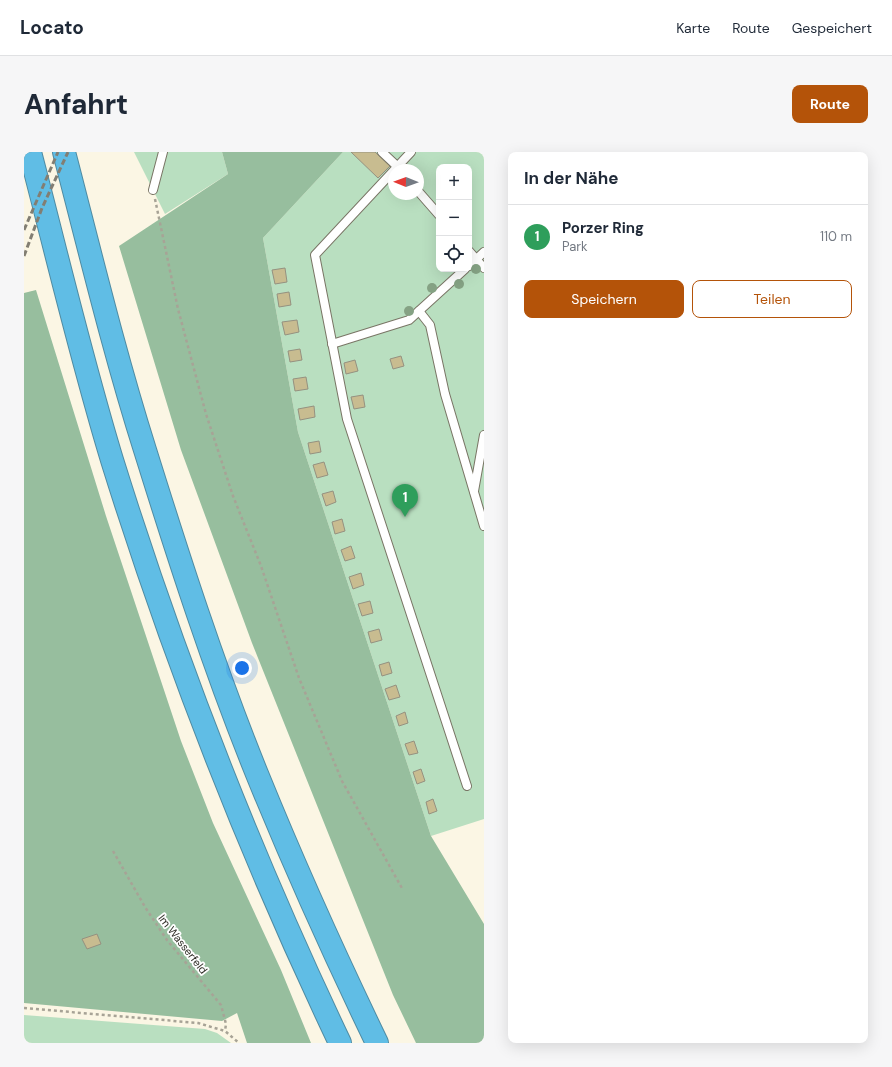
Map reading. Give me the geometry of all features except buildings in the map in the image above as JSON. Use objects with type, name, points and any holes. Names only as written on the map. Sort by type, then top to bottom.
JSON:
[{"type":"highway","points":[[30,152],[81,348],[112,458],[146,563],[226,785],[302,962],[340,1043]]},
{"type":"highway","points":[[64,152],[110,328],[145,449],[217,664],[263,787],[330,946],[377,1043]]},
{"type":"lane","points":[[153,190],[163,152]]},
{"type":"lane","points":[[382,152],[395,164]]},
{"type":"lane","points":[[402,164],[412,152]]},
{"type":"lane","points":[[388,180],[315,256],[347,419],[467,786]]},
{"type":"lane","points":[[424,197],[436,211]]},
{"type":"lane","points":[[472,263],[484,252]]},
{"type":"lane","points":[[472,254],[484,268]]},
{"type":"lane","points":[[332,344],[409,320],[462,272]]},
{"type":"lane","points":[[419,311],[430,325],[445,394],[484,526]]},
{"type":"lane","points":[[474,492],[484,434]]},
{"type":"path","points":[[153,190],[180,316],[206,414],[233,496],[261,566],[299,678],[342,781],[403,890]]},
{"type":"path","name":"Im Wasserfeld","points":[[113,851],[145,907],[167,940],[222,1006],[226,1024],[225,1031]]},
{"type":"path","points":[[24,1008],[198,1023],[225,1031],[239,1043]]},
{"type":"green space","points":[[134,152],[222,152],[228,174],[165,214]]},
{"type":"green space","points":[[222,152],[343,152],[263,238],[298,432],[431,836],[484,924],[484,1043],[416,1043],[393,995],[252,643],[181,450],[119,246],[228,174]]},
{"type":"green space","points":[[343,152],[484,152],[484,819],[431,836],[298,432],[263,238]]},
{"type":"green space","points":[[36,290],[106,516],[181,741],[213,823],[281,970],[311,1043],[247,1043],[237,1013],[222,1021],[24,1003],[24,293]]},
{"type":"green space","points":[[24,1015],[205,1029],[217,1033],[231,1043],[24,1043]]},
{"type":"railway","points":[[24,230],[58,152]]},
{"type":"railway","points":[[24,256],[42,208],[68,152]]},
{"type":"place","name":"Porzer Ring","points":[[405,517]]}]
